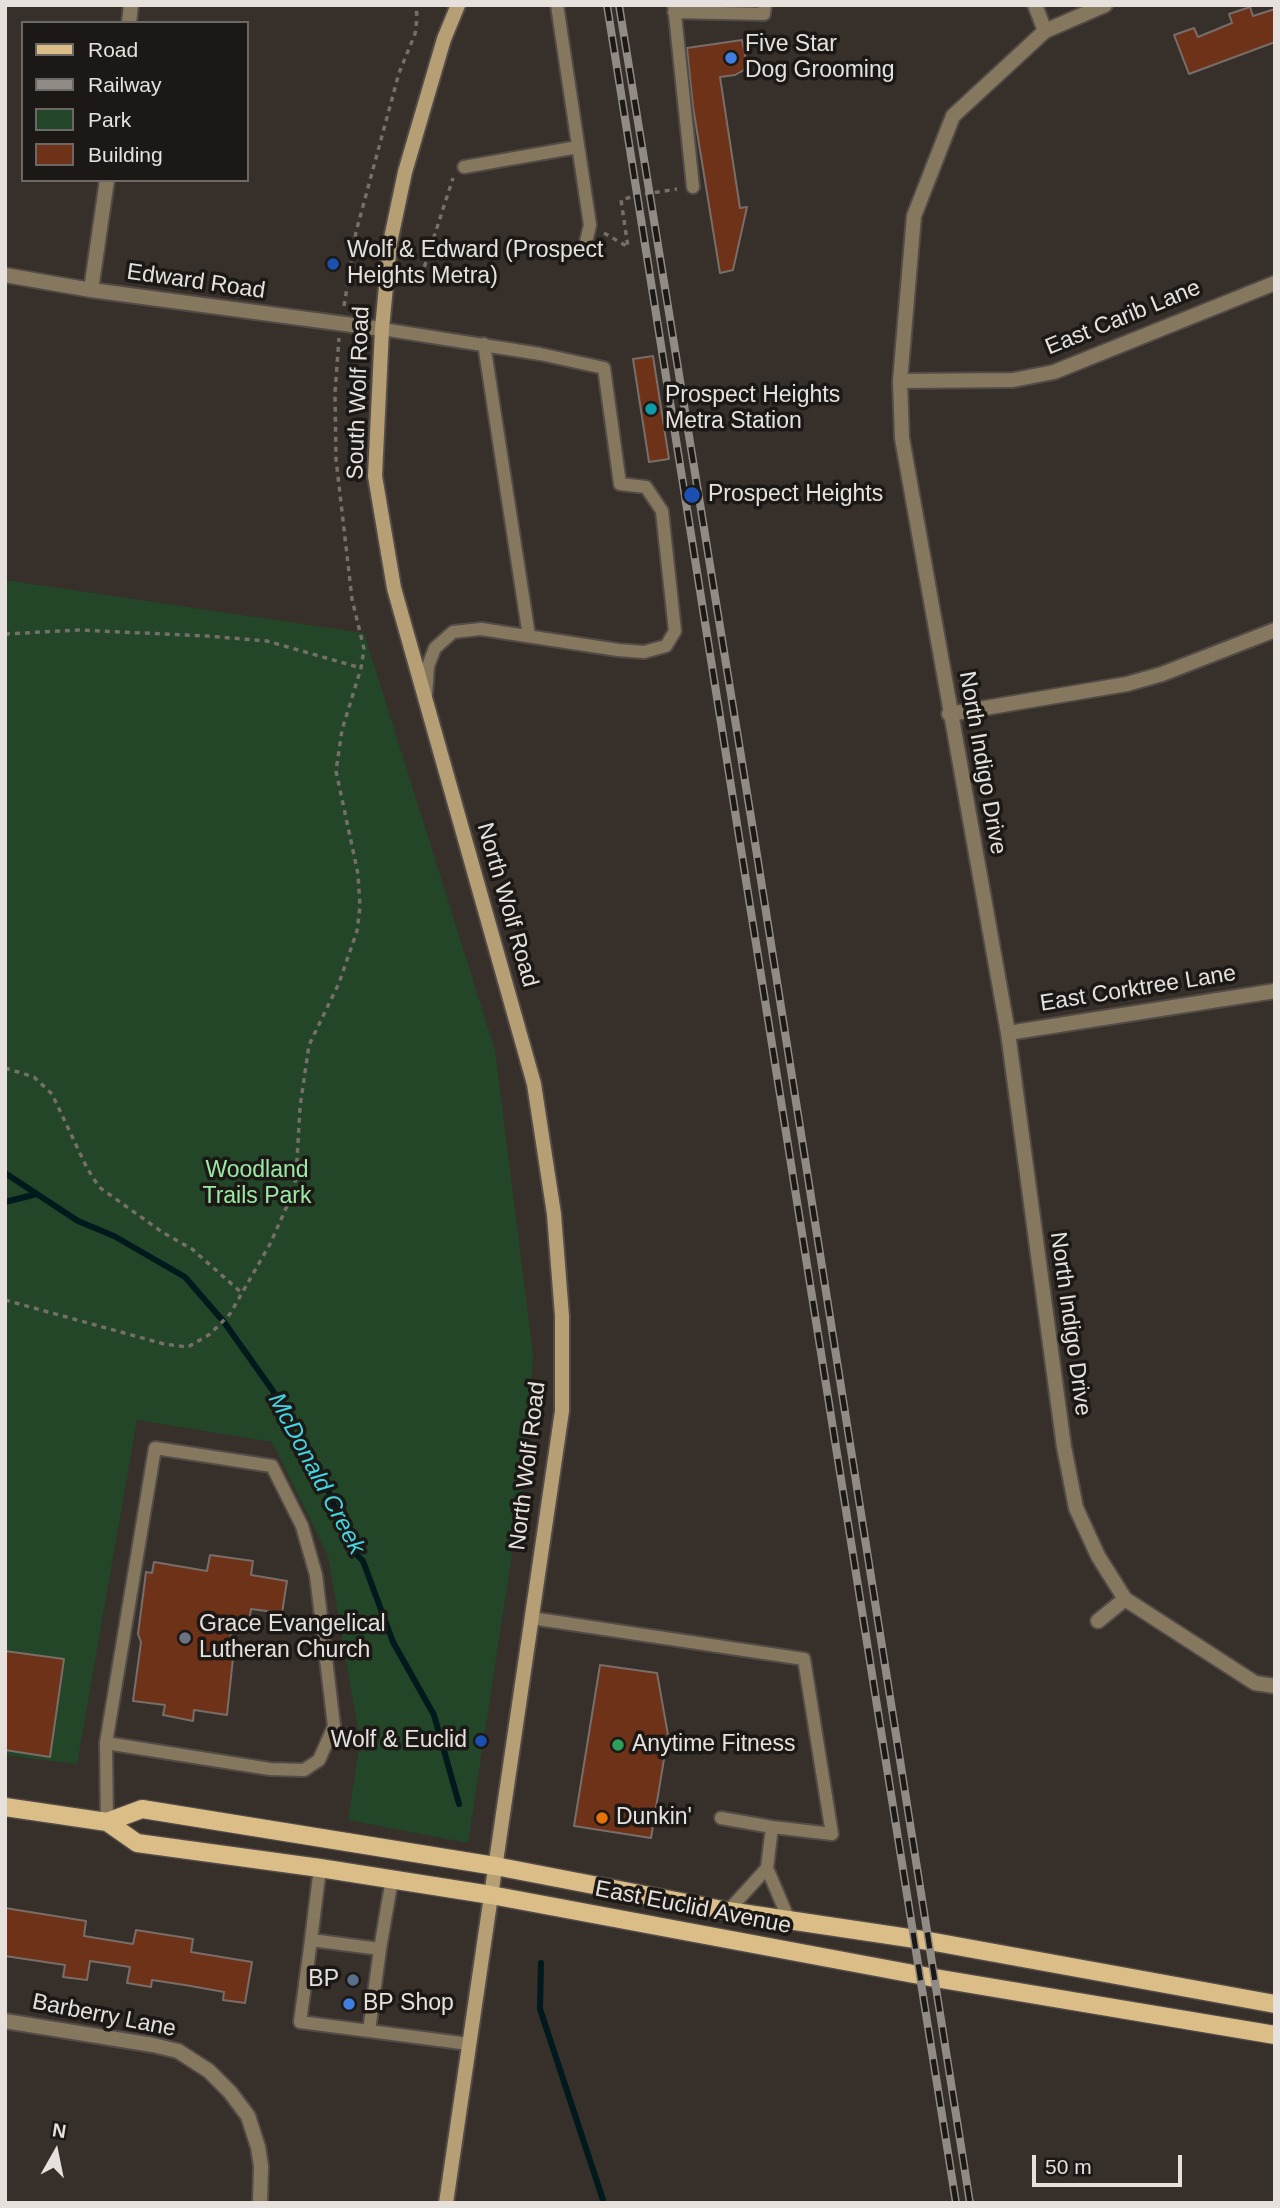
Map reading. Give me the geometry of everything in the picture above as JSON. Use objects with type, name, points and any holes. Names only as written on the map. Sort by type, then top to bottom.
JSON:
[{"type":"main road","name":"South Wolf Road","points":[[426,703],[394,588],[376,476],[382,330],[390,243],[405,172],[444,39],[458,5]]},
{"type":"main road","name":"North Wolf Road","points":[[426,703],[534,1084],[554,1214],[562,1316],[562,1411],[446,2203]]},
{"type":"main road","name":"East Euclid Avenue","points":[[5,1807],[107,1822],[136,1843],[491,1895],[935,1978],[1275,2035]]},
{"type":"main road","name":"East Euclid Avenue","points":[[107,1822],[142,1809],[495,1866],[728,1911],[929,1941],[1275,2004]]},
{"type":"street","points":[[1035,5],[1045,31]]},
{"type":"street","name":"North Indigo Drive","points":[[1105,5],[1045,31],[953,116],[914,216],[900,381],[902,438],[949,714],[1008,1033],[1064,1447],[1076,1508],[1098,1556],[1125,1599]]},
{"type":"street","points":[[91,290],[107,182]]},
{"type":"street","name":"Edward Road","points":[[5,275],[91,290],[382,330]]},
{"type":"street","name":"East Carib Lane","points":[[900,381],[1013,380],[1054,372],[1275,283]]},
{"type":"street","points":[[949,714],[1127,684],[1162,674],[1275,630]]},
{"type":"street","name":"East Corktree Lane","points":[[1008,1033],[1275,991]]},
{"type":"street","points":[[1098,1621],[1125,1599],[1255,1683],[1275,1686]]},
{"type":"street","name":"Barberry Lane","points":[[5,2021],[178,2051],[209,2070],[248,2116],[261,2166],[260,2203]]},
{"type":"lane","points":[[557,5],[590,225],[585,246]]},
{"type":"lane","points":[[692,187],[674,8],[764,14],[765,5]]},
{"type":"lane","points":[[464,167],[578,147]]},
{"type":"lane","points":[[382,330],[484,344],[604,368],[620,484],[646,487],[662,511],[675,631],[666,646],[644,652],[481,629],[453,632],[435,648],[428,666],[426,703]]},
{"type":"lane","points":[[484,344],[529,636]]},
{"type":"lane","points":[[106,1743],[270,1769],[303,1770],[319,1760],[334,1726],[316,1575],[302,1526],[272,1466],[155,1448],[106,1743],[107,1822]]},
{"type":"lane","points":[[531,1618],[804,1659],[832,1834],[720,1818]]},
{"type":"lane","points":[[772,1827],[767,1868],[789,1920]]},
{"type":"lane","points":[[320,1868],[300,2022],[469,2045]]},
{"type":"lane","points":[[728,1911],[767,1868]]},
{"type":"lane","points":[[369,2031],[392,1879]]},
{"type":"lane","points":[[311,1940],[380,1949]]},
{"type":"path","points":[[345,298],[356,232],[399,73],[415,34],[416,5]]},
{"type":"path","points":[[416,285],[453,178],[464,167]]},
{"type":"path","points":[[590,225],[628,247],[621,200],[692,187]]},
{"type":"path","points":[[5,1300],[164,1344],[188,1347],[210,1334],[230,1314],[270,1244],[291,1198],[296,1178],[300,1107],[309,1045],[339,983],[357,931],[360,907],[358,874],[336,771],[342,730],[364,649],[352,599],[336,459],[335,393],[339,341]]},
{"type":"path","points":[[5,634],[78,630],[255,640],[361,668]]},
{"type":"path","points":[[5,1068],[34,1077],[52,1094],[87,1168],[99,1186],[162,1232],[192,1249],[243,1294]]},
{"type":"green space","name":"Woodland Trails Park","points":[[5,580],[364,633],[495,1050],[533,1354],[527,1455],[468,1843],[348,1820],[360,1741],[328,1556],[272,1442],[137,1420],[77,1764],[5,1755]]},
{"type":"building","points":[[1250,7],[1253,16],[1275,9],[1275,42],[1189,74],[1174,35],[1194,28],[1198,37],[1232,23],[1229,14]]},
{"type":"building","points":[[742,40],[746,60],[744,70],[735,75],[720,77],[740,208],[747,207],[733,270],[720,273],[693,107],[687,48]]},
{"type":"building","name":"Prospect Heights Metra Station","points":[[653,356],[669,459],[649,462],[633,359]]},
{"type":"building","name":"Grace Evangelical Lutheran Church","points":[[210,1555],[253,1561],[251,1575],[287,1581],[282,1613],[251,1609],[249,1622],[233,1620],[227,1657],[233,1658],[227,1715],[194,1710],[193,1721],[163,1715],[165,1705],[133,1701],[141,1642],[138,1634],[146,1572],[152,1573],[154,1562],[207,1571]]},
{"type":"building","points":[[5,1651],[64,1659],[50,1757],[5,1750]]},
{"type":"building","points":[[600,1665],[657,1673],[668,1735],[651,1838],[574,1826]]},
{"type":"building","points":[[5,1908],[86,1921],[84,1936],[133,1944],[136,1930],[193,1939],[191,1952],[252,1962],[245,2003],[223,2000],[224,1992],[185,1985],[152,1980],[151,1987],[127,1983],[130,1967],[90,1961],[87,1980],[63,1977],[65,1965],[5,1956]]},
{"type":"waterway","name":"McDonald Creek","points":[[5,1173],[78,1221],[114,1236],[185,1277],[224,1322],[273,1391],[300,1453],[325,1482],[350,1548],[363,1561],[393,1642],[434,1715],[459,1804]]},
{"type":"waterway","points":[[5,1202],[37,1194]]},
{"type":"waterway","name":"McDonald Creek","points":[[541,1963],[540,2009],[604,2203]]},
{"type":"railway","points":[[607,5],[956,2203]]},
{"type":"railway","points":[[619,5],[754,836],[970,2203]]},
{"type":"place","name":"Five Star Dog Grooming","points":[[731,58]]},
{"type":"place","name":"Wolf & Edward (Prospect Heights Metra)","points":[[333,264]]},
{"type":"place","name":"Prospect Heights Metra Station","points":[[651,409]]},
{"type":"place","name":"Prospect Heights","points":[[692,495]]},
{"type":"place","name":"Grace Evangelical Lutheran Church","points":[[185,1638]]},
{"type":"place","name":"Wolf & Euclid","points":[[481,1741]]},
{"type":"place","name":"Anytime Fitness","points":[[618,1745]]},
{"type":"place","name":"Dunkin'","points":[[602,1818]]},
{"type":"place","name":"BP","points":[[353,1980]]},
{"type":"place","name":"BP Shop","points":[[349,2004]]}]
